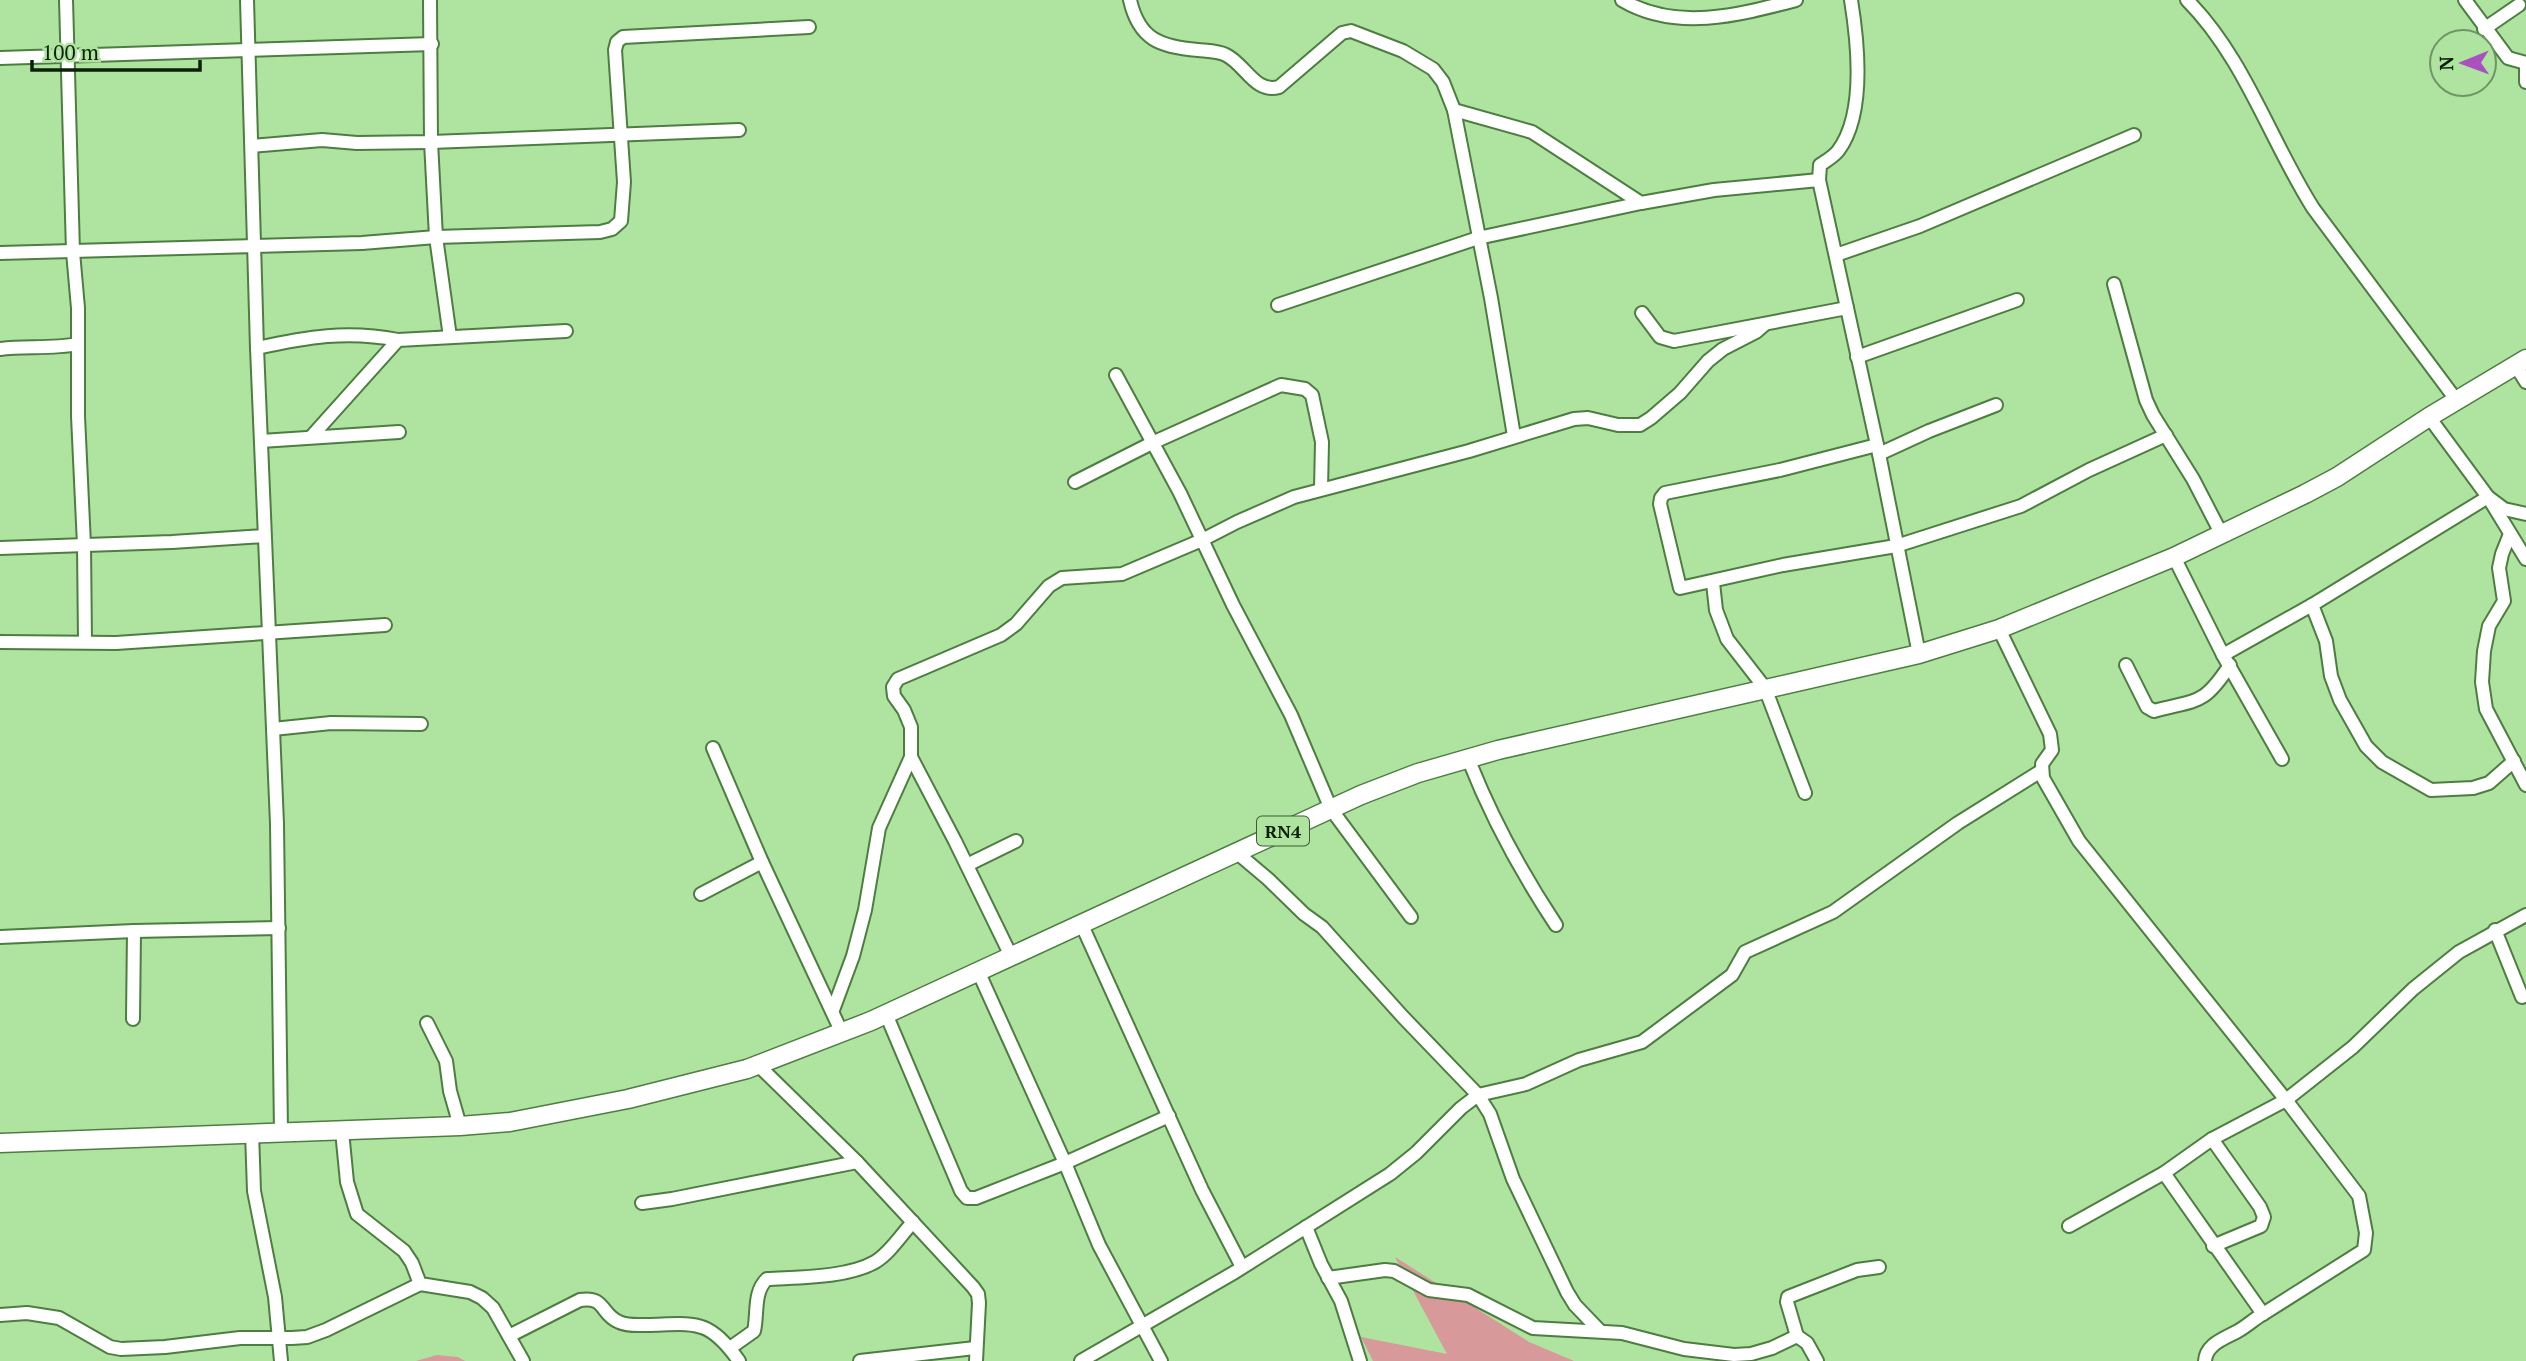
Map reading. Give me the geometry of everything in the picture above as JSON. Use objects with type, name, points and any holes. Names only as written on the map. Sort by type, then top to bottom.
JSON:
[{"type":"highway","name":"RN4","points":[[0,1143],[460,1126],[520,1120],[628,1100],[758,1065],[886,1014],[1236,852],[1418,773],[1579,730],[1919,654],[1999,629],[2174,557],[2337,477],[2429,417],[2521,363]]},
{"type":"street","points":[[66,0],[73,252],[78,308],[78,416],[85,642]]},
{"type":"street","points":[[247,0],[279,928],[281,1132]]},
{"type":"street","points":[[430,0],[431,142],[436,237],[450,337]]},
{"type":"street","points":[[1130,0],[1133,14],[1148,36],[1160,44],[1227,55],[1262,87],[1279,87],[1342,33],[1358,33],[1403,51],[1433,69],[1443,82],[1454,110],[1491,298],[1514,436]]},
{"type":"street","points":[[1622,0],[1656,14],[1696,19],[1748,13],[1796,0]]},
{"type":"street","points":[[1851,0],[1857,84],[1853,114],[1844,142],[1838,151],[1820,165],[1819,180],[1919,654]]},
{"type":"street","points":[[2187,0],[2212,28],[2313,208],[2457,401]]},
{"type":"street","points":[[2465,0],[2483,28]]},
{"type":"street","points":[[2485,28],[2519,5]]},
{"type":"street","points":[[1,255],[362,243],[612,229],[621,221],[624,182],[615,50],[617,42],[623,37],[808,27]]},
{"type":"street","points":[[0,58],[432,44]]},
{"type":"street","points":[[2498,46],[2508,58],[2526,63],[2526,82]]},
{"type":"street","points":[[1454,110],[1532,132],[1641,203]]},
{"type":"street","points":[[253,146],[322,140],[357,143],[431,142],[739,130]]},
{"type":"street","points":[[1836,255],[1920,226],[2134,135]]},
{"type":"street","points":[[1278,305],[1478,238],[1714,190],[1819,180]]},
{"type":"street","points":[[2114,284],[2146,400],[2193,479],[2222,535]]},
{"type":"street","points":[[1857,357],[2017,300]]},
{"type":"street","points":[[1642,313],[1650,327],[1666,341],[1697,338],[1846,308]]},
{"type":"street","points":[[833,1010],[853,956],[865,909],[879,828],[911,757],[911,727],[892,687],[898,679],[1001,635],[1016,624],[1049,586],[1062,578],[1122,574],[1202,541],[1264,510],[1321,489],[1425,463],[1574,419],[1588,418],[1618,425],[1640,425],[1679,393],[1708,361],[1764,325]]},
{"type":"street","points":[[257,348],[329,335],[365,335],[398,340],[566,331]]},
{"type":"street","points":[[311,437],[398,340]]},
{"type":"street","points":[[0,349],[42,349],[78,344]]},
{"type":"street","points":[[2521,363],[2526,382]]},
{"type":"street","points":[[1116,375],[1291,715],[1331,809],[1411,917]]},
{"type":"street","points":[[1075,482],[1152,443],[1281,385],[1305,389],[1312,395],[1322,442],[1321,489]]},
{"type":"street","points":[[1996,405],[1878,450],[1665,493],[1660,504],[1680,588],[1713,583],[1783,565],[1896,545],[2021,506],[2089,470],[2166,435]]},
{"type":"street","points":[[2429,417],[2488,497],[2526,559]]},
{"type":"street","points":[[261,441],[399,432]]},
{"type":"street","points":[[2488,497],[2504,509],[2526,514]]},
{"type":"street","points":[[2126,665],[2147,707],[2154,711],[2194,702],[2207,696],[2226,660],[2488,497]]},
{"type":"street","points":[[2511,534],[2501,554],[2499,568],[2504,601],[2489,626],[2482,682],[2486,709],[2526,785]]},
{"type":"street","points":[[0,548],[264,536]]},
{"type":"street","points":[[2174,557],[2226,660],[2282,759]]},
{"type":"street","points":[[1713,583],[1716,610],[1727,639],[1765,688],[1805,793]]},
{"type":"street","points":[[2312,605],[2322,629],[2331,676],[2340,700],[2366,746],[2382,762],[2431,790],[2455,790],[2489,783],[2514,761]]},
{"type":"street","points":[[0,642],[85,642],[268,634],[385,625]]},
{"type":"street","points":[[1999,629],[2050,734],[2052,750],[2042,764],[2041,771],[2080,841],[2359,1196],[2366,1241],[2364,1250],[2240,1330],[2216,1342],[2206,1352],[2204,1361]]},
{"type":"street","points":[[273,729],[341,723],[421,724]]},
{"type":"street","points":[[713,748],[762,862],[842,1032]]},
{"type":"street","points":[[911,757],[1011,956]]},
{"type":"street","points":[[1468,758],[1504,838],[1528,883],[1556,925]]},
{"type":"street","points":[[1081,1361],[1242,1267],[1401,1165],[1478,1095],[1526,1084],[1579,1060],[1642,1042],[1732,975],[1745,953],[1833,912],[1958,823],[2041,771]]},
{"type":"street","points":[[967,864],[1016,841]]},
{"type":"street","points":[[1236,852],[1322,927],[1478,1095],[1490,1114],[1513,1179],[1567,1292],[1575,1305],[1600,1331]]},
{"type":"street","points":[[701,894],[762,862]]},
{"type":"street","points":[[2069,1226],[2164,1173],[2212,1139],[2286,1100],[2353,1047],[2413,989],[2459,952],[2526,915]]},
{"type":"street","points":[[1081,923],[1202,1190],[1242,1267]]},
{"type":"street","points":[[0,937],[279,928]]},
{"type":"street","points":[[2495,930],[2522,997]]},
{"type":"street","points":[[133,1019],[134,931]]},
{"type":"street","points":[[978,971],[1099,1245],[1161,1361]]},
{"type":"street","points":[[886,1014],[961,1191],[967,1198],[976,1198],[1065,1163],[1169,1116]]},
{"type":"street","points":[[427,1023],[446,1061],[450,1091],[460,1126]]},
{"type":"street","points":[[758,1065],[857,1162],[948,1258],[978,1294],[975,1354],[860,1361]]},
{"type":"street","points":[[342,1130],[347,1182],[357,1214],[404,1251],[412,1262],[420,1284]]},
{"type":"street","points":[[252,1132],[254,1191],[275,1297],[281,1361]]},
{"type":"street","points":[[2212,1139],[2260,1207],[2264,1217],[2261,1226],[2213,1246]]},
{"type":"street","points":[[642,1203],[857,1162]]},
{"type":"street","points":[[2164,1173],[2263,1314]]},
{"type":"street","points":[[730,1348],[754,1331],[759,1291],[767,1279],[827,1274],[861,1267],[876,1261],[913,1222]]},
{"type":"street","points":[[1306,1227],[1340,1301],[1360,1361]]},
{"type":"street","points":[[1817,1361],[1807,1343],[1797,1336],[1787,1301],[1791,1294],[1857,1270],[1879,1268]]},
{"type":"street","points":[[1328,1278],[1394,1271],[1429,1290],[1468,1295],[1533,1328],[1600,1331],[1649,1338],[1686,1355],[1751,1354],[1797,1336]]},
{"type":"street","points":[[0,1315],[27,1313],[60,1318],[110,1347],[121,1349],[240,1338],[307,1337],[420,1284],[470,1292],[482,1298],[494,1308],[523,1361]]},
{"type":"street","points":[[509,1336],[580,1300],[590,1298],[599,1301],[612,1318],[620,1323],[701,1325],[730,1348],[739,1361]]},
{"type":"shaded area","points":[[1395,1257],[1529,1342],[1574,1361],[1373,1361],[1361,1337],[1447,1354]]},
{"type":"shaded area","points":[[437,1355],[458,1357],[465,1361],[416,1361]]}]
